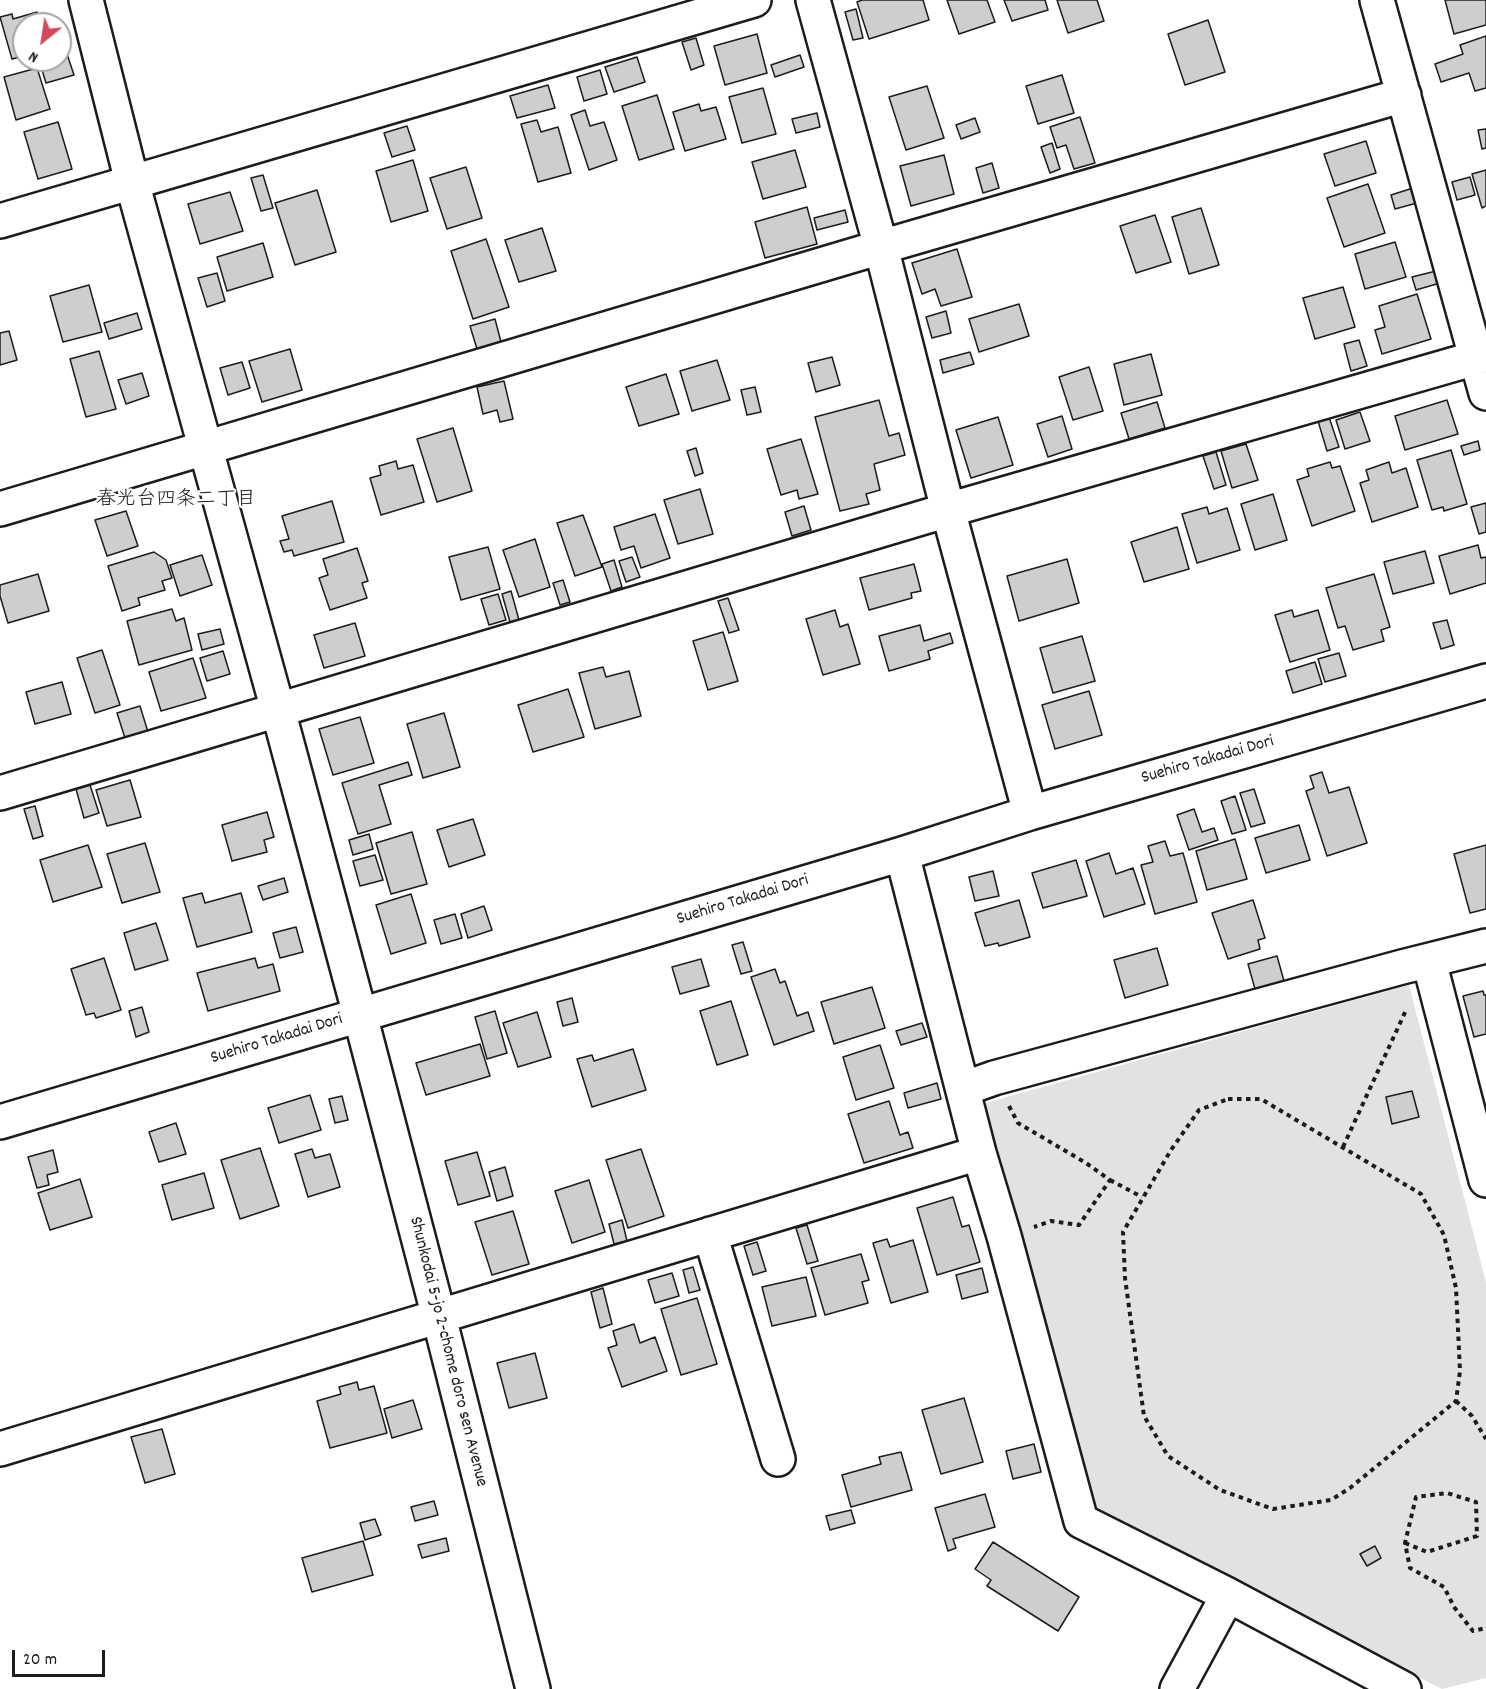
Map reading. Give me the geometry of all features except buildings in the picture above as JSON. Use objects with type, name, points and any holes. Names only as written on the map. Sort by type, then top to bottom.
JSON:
[{"type":"street","name":"Shunkodai 5-jo 2-chome doro sen Avenue","points":[[86,0],[132,182],[360,1015],[439,1317],[532,1689]]},
{"type":"street","points":[[0,220],[754,0]]},
{"type":"street","points":[[813,0],[881,247],[948,510],[1030,813]]},
{"type":"street","points":[[1377,0],[1481,356],[1486,393]]},
{"type":"street","points":[[0,509],[881,247],[1404,95]]},
{"type":"street","points":[[0,793],[948,510],[1481,356]]},
{"type":"street","name":"Suehiro Takadai Dori","points":[[0,1122],[902,854],[1030,813],[1486,681]]},
{"type":"street","points":[[902,854],[979,1153],[1004,1236],[1081,1521],[1228,1595],[1404,1689]]},
{"type":"street","points":[[963,1089],[994,1078],[1486,946]]},
{"type":"street","points":[[1416,964],[1486,1180]]},
{"type":"street","points":[[0,1449],[979,1153]]},
{"type":"street","points":[[710,1234],[778,1459]]},
{"type":"street","points":[[1176,1689],[1228,1595]]},
{"type":"path","points":[[1343,1147],[1409,1003],[1416,964]]},
{"type":"path","points":[[994,1078],[1018,1123],[1086,1163],[1110,1180],[1142,1197]]},
{"type":"path","points":[[1228,1099],[1261,1099],[1421,1194],[1443,1235],[1456,1288],[1460,1371],[1455,1401],[1350,1488],[1331,1500],[1273,1509],[1220,1490],[1168,1456],[1144,1416],[1125,1278],[1123,1232],[1142,1197],[1199,1110],[1228,1099]]},
{"type":"path","points":[[1004,1236],[1051,1221],[1079,1225],[1110,1180]]},
{"type":"path","points":[[1455,1401],[1472,1416],[1486,1439]]},
{"type":"path","points":[[1405,1543],[1427,1552],[1477,1536],[1476,1502],[1447,1493],[1416,1497],[1405,1543],[1410,1568],[1444,1587],[1454,1607],[1473,1631],[1486,1628]]},
{"type":"shaded area","points":[[1409,985],[1486,1282],[1486,1678],[1442,1689],[1079,1507],[971,1107]]},
{"type":"district","name":"春光台四条二丁目","points":[[176,501]]}]
